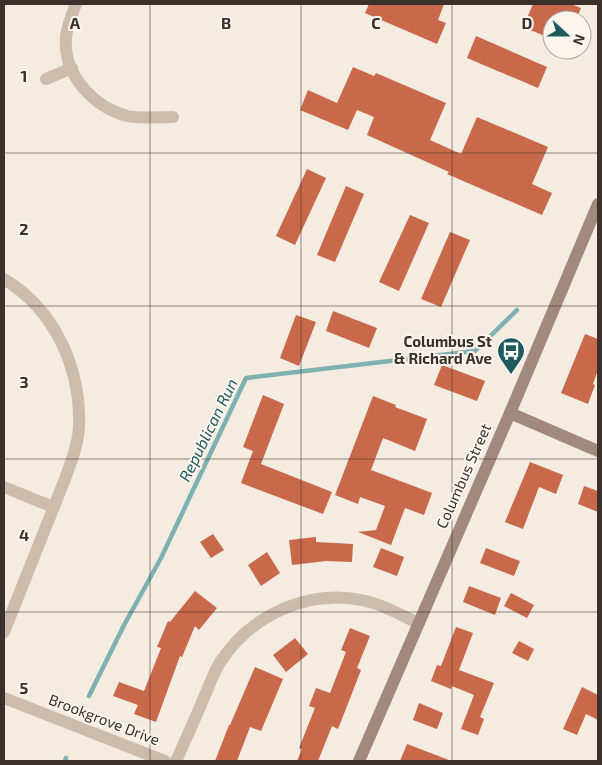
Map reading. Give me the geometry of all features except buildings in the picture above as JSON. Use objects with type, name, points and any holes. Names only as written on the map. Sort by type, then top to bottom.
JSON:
[{"type":"main road","name":"Columbus Street","points":[[359,761],[510,413],[598,204]]},
{"type":"main road","points":[[510,413],[598,451]]},
{"type":"street","points":[[76,4],[66,36],[68,58],[81,86],[88,94],[112,110],[128,116],[173,117]]},
{"type":"street","points":[[46,79],[72,68]]},
{"type":"street","points":[[4,279],[16,287],[53,324],[74,374],[79,428],[74,455],[4,632]]},
{"type":"street","points":[[4,487],[53,507]]},
{"type":"street","points":[[176,761],[220,661],[243,634],[267,616],[291,605],[315,599],[342,598],[366,601],[418,623]]},
{"type":"street","name":"Brookgrove Drive","points":[[4,698],[165,761]]},
{"type":"waterway","name":"Republican Run","points":[[89,696],[123,627],[161,558],[246,378],[475,351],[517,310]]},
{"type":"place","name":"Columbus St & Richard Ave","points":[[511,375]]}]
